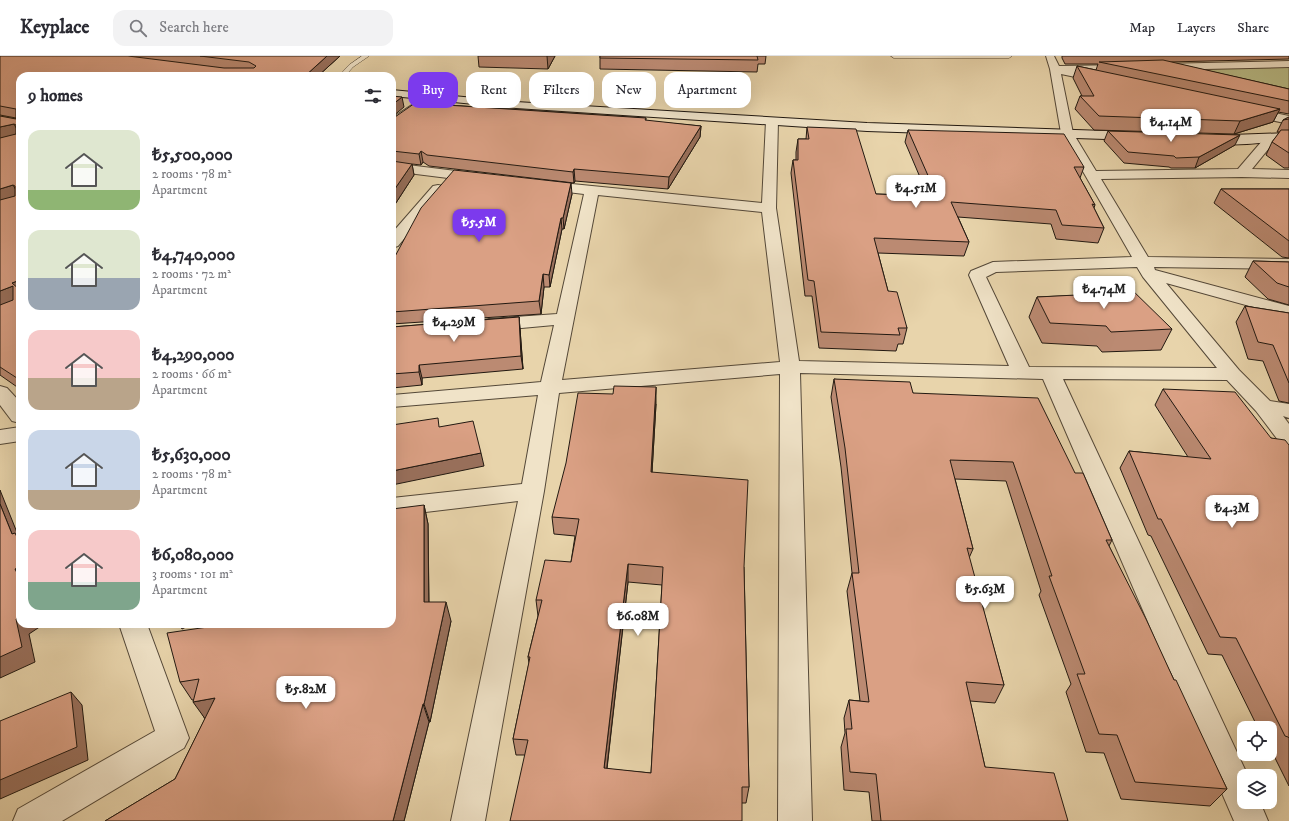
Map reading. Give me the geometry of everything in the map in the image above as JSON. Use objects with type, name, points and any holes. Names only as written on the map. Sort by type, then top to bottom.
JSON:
[{"type":"street","points":[[1050,56],[1055,69],[1066,133],[1146,268],[1232,374],[1263,406],[1289,439]]},
{"type":"street","points":[[1149,67],[1289,64]]},
{"type":"street","points":[[1180,67],[1216,77]]},
{"type":"street","points":[[1055,69],[1133,68]]},
{"type":"street","points":[[1055,69],[1117,82]]},
{"type":"street","points":[[396,93],[408,95]]},
{"type":"street","points":[[458,100],[516,105],[867,127],[1151,136]]},
{"type":"street","points":[[396,120],[414,108]]},
{"type":"street","points":[[1234,108],[1289,121]]},
{"type":"street","points":[[772,121],[769,208],[790,367],[795,821]]},
{"type":"street","points":[[1235,140],[1289,121]]},
{"type":"street","points":[[1242,173],[1272,137]]},
{"type":"street","points":[[1196,138],[1235,140],[1289,137]]},
{"type":"street","points":[[396,168],[498,180]]},
{"type":"street","points":[[1091,175],[1242,173],[1289,174]]},
{"type":"street","points":[[396,238],[451,175]]},
{"type":"street","points":[[529,184],[769,208]]},
{"type":"street","points":[[468,821],[532,491],[550,387],[592,191]]},
{"type":"street","points":[[1021,371],[977,275],[993,266],[1146,268],[1289,264]]},
{"type":"street","points":[[1146,268],[1289,312]]},
{"type":"street","points":[[470,326],[564,319]]},
{"type":"street","points":[[396,401],[790,367],[1021,371],[1050,373],[1232,374]]},
{"type":"street","points":[[1050,373],[1251,821]]},
{"type":"street","points":[[0,392],[16,411]]},
{"type":"street","points":[[1263,406],[1289,411]]},
{"type":"street","points":[[0,437],[16,435]]},
{"type":"street","points":[[396,507],[532,491]]},
{"type":"street","points":[[30,821],[173,738],[134,628]]},
{"type":"lane","points":[[346,72],[351,66],[366,56]]},
{"type":"lane","points":[[894,56],[986,58],[1009,56]]},
{"type":"green space","points":[[1289,67],[1289,91],[1201,69]]},
{"type":"building","points":[[0,56],[128,56],[224,68],[254,68],[256,66],[249,62],[200,56],[327,56],[309,72],[16,72],[16,109],[0,106]]},
{"type":"building","points":[[600,56],[757,56],[758,60],[600,58]]},
{"type":"building","points":[[1163,60],[1289,89],[1289,101],[1099,62]]},
{"type":"building","points":[[1077,66],[1280,109],[1240,121],[1099,116],[1080,96],[1094,96]]},
{"type":"building","points":[[396,96],[402,97],[396,102]]},
{"type":"building","points":[[458,106],[466,106],[466,108],[492,108],[646,118],[645,120],[701,126],[669,177],[574,169],[573,172],[427,155],[421,151],[419,154],[396,151],[396,116],[408,108],[458,108]]},
{"type":"building","points":[[0,116],[16,119],[16,125],[14,124],[0,127]]},
{"type":"building","points":[[807,127],[856,129],[876,194],[937,196],[908,130],[1064,134],[1084,167],[1074,167],[1095,205],[1092,204],[1104,228],[1062,225],[1056,210],[951,202],[969,242],[874,238],[888,291],[897,292],[907,328],[898,328],[900,335],[821,332],[814,281],[808,280],[793,160],[798,160],[798,139],[809,139]]},
{"type":"building","points":[[1281,130],[1289,130],[1289,153],[1272,142]]},
{"type":"building","points":[[1108,131],[1240,135],[1199,157],[1176,158],[1174,156],[1128,152]]},
{"type":"building","points":[[16,134],[16,282],[12,283],[16,286],[16,377],[0,367],[0,305],[13,300],[13,286],[0,291],[0,200],[15,196],[15,186],[13,185],[0,189],[0,138]]},
{"type":"building","points":[[396,162],[412,164],[396,187]]},
{"type":"building","points":[[454,170],[571,183],[563,218],[561,218],[549,275],[543,274],[539,301],[396,312],[396,255],[421,208]]},
{"type":"building","points":[[1221,189],[1289,189],[1289,241]]},
{"type":"building","points":[[1253,261],[1289,262],[1289,287],[1277,283]]},
{"type":"building","points":[[1127,285],[1172,329],[1111,332],[1106,326],[1050,323],[1037,297],[1096,294],[1088,286]]},
{"type":"building","points":[[1245,306],[1289,313],[1289,383],[1273,345],[1258,342]]},
{"type":"building","points":[[519,317],[521,356],[419,365],[419,372],[396,374],[396,327]]},
{"type":"building","points":[[834,379],[910,382],[913,393],[1038,398],[1075,473],[1083,473],[1112,540],[1106,540],[1146,619],[1174,680],[1176,680],[1227,789],[1135,782],[1117,735],[1099,734],[1077,674],[1085,674],[1049,576],[1052,576],[1013,462],[950,460],[973,549],[967,548],[1004,685],[966,682],[985,767],[1054,773],[1068,821],[881,821],[876,774],[850,772],[846,729],[852,729],[849,700],[869,702],[852,573],[859,573],[845,448]]},
{"type":"building","points":[[614,386],[656,387],[651,472],[748,480],[744,567],[749,787],[742,787],[742,821],[510,821],[528,740],[513,739],[530,657],[528,657],[542,600],[536,600],[545,560],[571,562],[579,519],[552,517],[566,463],[578,393],[613,394]],"holes":[[[628,564],[663,567],[651,773],[604,768]]]},
{"type":"building","points":[[1163,389],[1235,392],[1271,438],[1285,440],[1289,445],[1289,738],[1285,736],[1236,638],[1220,637],[1161,519],[1158,519],[1129,451],[1211,459]]},
{"type":"building","points":[[438,418],[439,427],[473,421],[481,453],[396,470],[396,424]]},
{"type":"building","points":[[0,504],[12,534],[15,533],[16,535],[16,628],[18,628],[22,647],[0,657]]},
{"type":"building","points":[[424,505],[424,602],[446,602],[424,704],[393,821],[105,821],[175,779],[215,698],[193,702],[199,679],[180,682],[167,633],[201,628],[396,628],[396,508]]},
{"type":"building","points":[[71,692],[77,747],[0,780],[0,721]]}]
